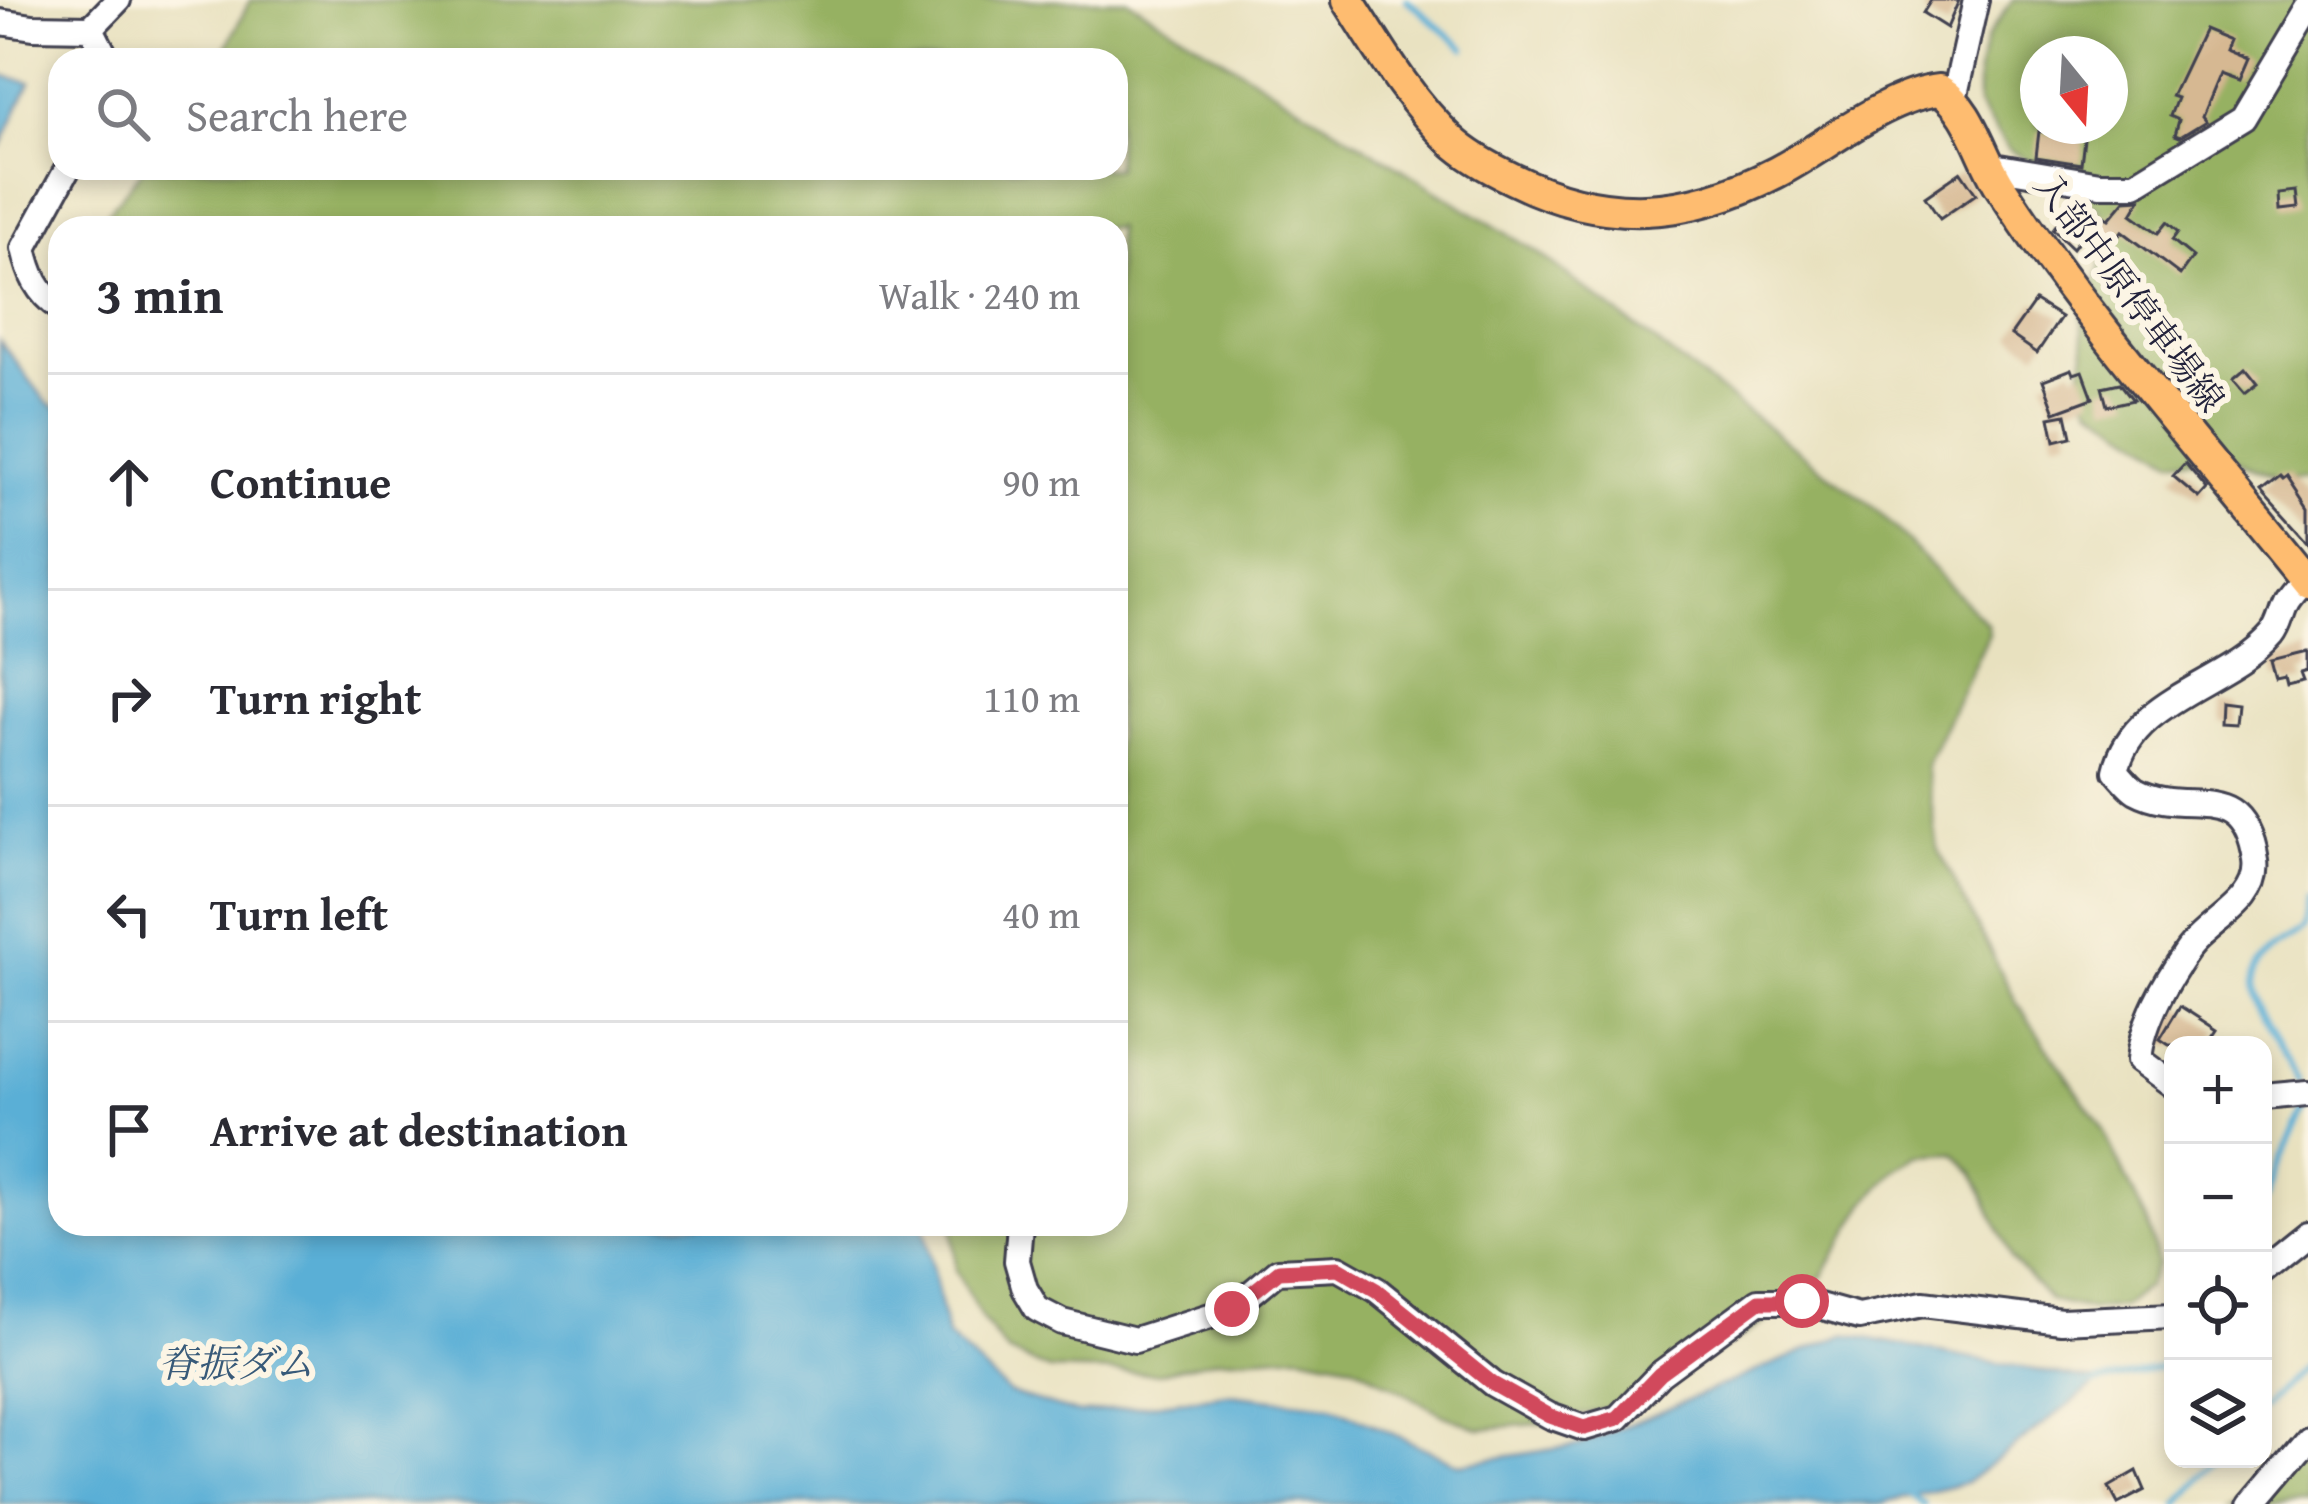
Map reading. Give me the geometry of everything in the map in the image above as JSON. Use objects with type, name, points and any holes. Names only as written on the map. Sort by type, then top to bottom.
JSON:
[{"type":"main road","points":[[1348,0],[1451,140],[1488,167],[1548,196],[1604,211],[1657,210],[1707,200],[1774,174],[1903,99],[1939,90],[1954,99]]},
{"type":"main road","name":"入部中原停車場線","points":[[1954,99],[1987,165],[2040,247],[2306,580]]},
{"type":"street","points":[[0,22],[91,28],[118,0]]},
{"type":"street","points":[[1954,99],[1976,0]]},
{"type":"street","points":[[1987,165],[2100,184],[2135,184],[2243,118],[2308,10]]},
{"type":"street","points":[[91,28],[101,48]]},
{"type":"street","points":[[48,300],[31,277],[24,248],[61,180]]},
{"type":"street","points":[[2164,1077],[2140,1060],[2141,1035],[2189,948],[2248,893],[2258,866],[2240,814],[2219,804],[2136,791],[2116,771],[2121,749],[2148,719],[2252,652],[2276,631],[2287,601],[2306,580]]},
{"type":"street","points":[[2272,1096],[2308,1093]]},
{"type":"street","points":[[2272,1263],[2308,1234]]},
{"type":"street","points":[[1019,1236],[1017,1261],[1036,1309],[1062,1322],[1136,1340],[1232,1309],[1279,1271],[1338,1268],[1376,1290],[1493,1384],[1550,1416],[1584,1428],[1618,1418],[1660,1374],[1760,1301],[1802,1301],[1859,1317],[1922,1304],[2061,1321],[2164,1316]]},
{"type":"street","points":[[2252,1504],[2308,1438]]},
{"type":"green space","points":[[250,0],[1128,0],[1538,253],[1878,511],[1987,624],[1989,634],[1926,766],[1938,850],[2016,1001],[2104,1131],[2147,1222],[2157,1263],[2147,1287],[2121,1307],[2091,1310],[2050,1301],[2012,1259],[1974,1173],[1954,1153],[1920,1155],[1896,1170],[1866,1203],[1822,1277],[1765,1322],[1708,1358],[1605,1409],[1546,1423],[1480,1429],[1444,1415],[1352,1364],[1300,1354],[1217,1359],[1157,1373],[1049,1370],[1007,1352],[981,1318],[956,1270],[953,1236],[1128,1236],[1128,216],[105,216],[134,180],[1128,180],[1128,48],[226,48]]},
{"type":"green space","points":[[2012,0],[2308,0],[2308,485],[2270,479],[2237,461],[2172,459],[2091,406],[2080,386],[2085,351],[2082,317],[2100,269],[2105,225],[2101,209],[2046,169],[2009,150],[1978,105],[1978,72],[1987,38]]},
{"type":"green space","points":[[2308,1448],[2308,1504],[2232,1504],[2286,1457]]},
{"type":"water","points":[[0,75],[30,82],[0,148]]},
{"type":"water","name":"脊振ダム","points":[[0,341],[48,402],[48,1236],[926,1236],[947,1336],[1009,1393],[1079,1414],[1228,1394],[1329,1405],[1460,1464],[1580,1445],[1845,1334],[2099,1382],[1966,1483],[1879,1504],[0,1504]]},
{"type":"building","points":[[1931,0],[1959,0],[1947,28],[1923,13]]},
{"type":"building","points":[[2203,29],[2230,40],[2226,50],[2248,59],[2239,80],[2220,73],[2202,116],[2206,121],[2180,137],[2175,135],[2179,120],[2170,116],[2177,98],[2171,96]]},
{"type":"building","points":[[2038,144],[2083,144],[2081,164],[2036,157]]},
{"type":"building","points":[[1961,172],[1976,194],[1940,219],[1925,197]]},
{"type":"building","points":[[2296,192],[2298,208],[2280,210],[2279,194]]},
{"type":"building","points":[[2075,199],[2109,219],[2125,200],[2141,199],[2132,214],[2158,233],[2167,222],[2178,232],[2172,240],[2193,257],[2180,275],[2122,231],[2112,245],[2085,232],[2073,248],[2053,229]]},
{"type":"building","points":[[2035,301],[2061,317],[2037,353],[2011,335]]},
{"type":"building","points":[[2246,368],[2258,383],[2245,393],[2233,379]]},
{"type":"building","points":[[2072,369],[2074,374],[2083,371],[2093,398],[2055,412],[2043,380]]},
{"type":"building","points":[[2120,383],[2133,400],[2107,406],[2102,387]]},
{"type":"building","points":[[2066,414],[2071,437],[2055,441],[2050,417]]},
{"type":"building","points":[[2185,463],[2207,489],[2199,498],[2173,476]]},
{"type":"building","points":[[2287,475],[2308,507],[2308,542],[2261,490]]},
{"type":"building","points":[[2308,652],[2308,672],[2301,674],[2304,682],[2287,686],[2285,678],[2276,680],[2271,661]]},
{"type":"building","points":[[2222,702],[2238,704],[2236,724],[2221,723]]},
{"type":"building","points":[[2180,1006],[2217,1030],[2213,1036],[2160,1039]]},
{"type":"building","points":[[2137,1471],[2145,1490],[2118,1504],[2109,1487]]},
{"type":"waterway","points":[[1407,0],[1465,49]]},
{"type":"waterway","points":[[2299,1081],[2261,1018],[2252,983],[2254,967],[2264,953],[2304,928],[2308,899]]},
{"type":"waterway","points":[[2272,1182],[2305,1104]]},
{"type":"waterway","points":[[2272,1399],[2308,1359]]},
{"type":"waterway","points":[[2093,1384],[2164,1366]]},
{"type":"waterway","points":[[2178,1504],[2210,1468]]},
{"type":"waterway","points":[[1908,1493],[1924,1504]]},
{"type":"route","points":[[1232,1309],[1279,1271],[1338,1268],[1376,1290],[1493,1384],[1550,1416],[1584,1428],[1618,1418],[1660,1374],[1760,1301],[1802,1301]]}]
